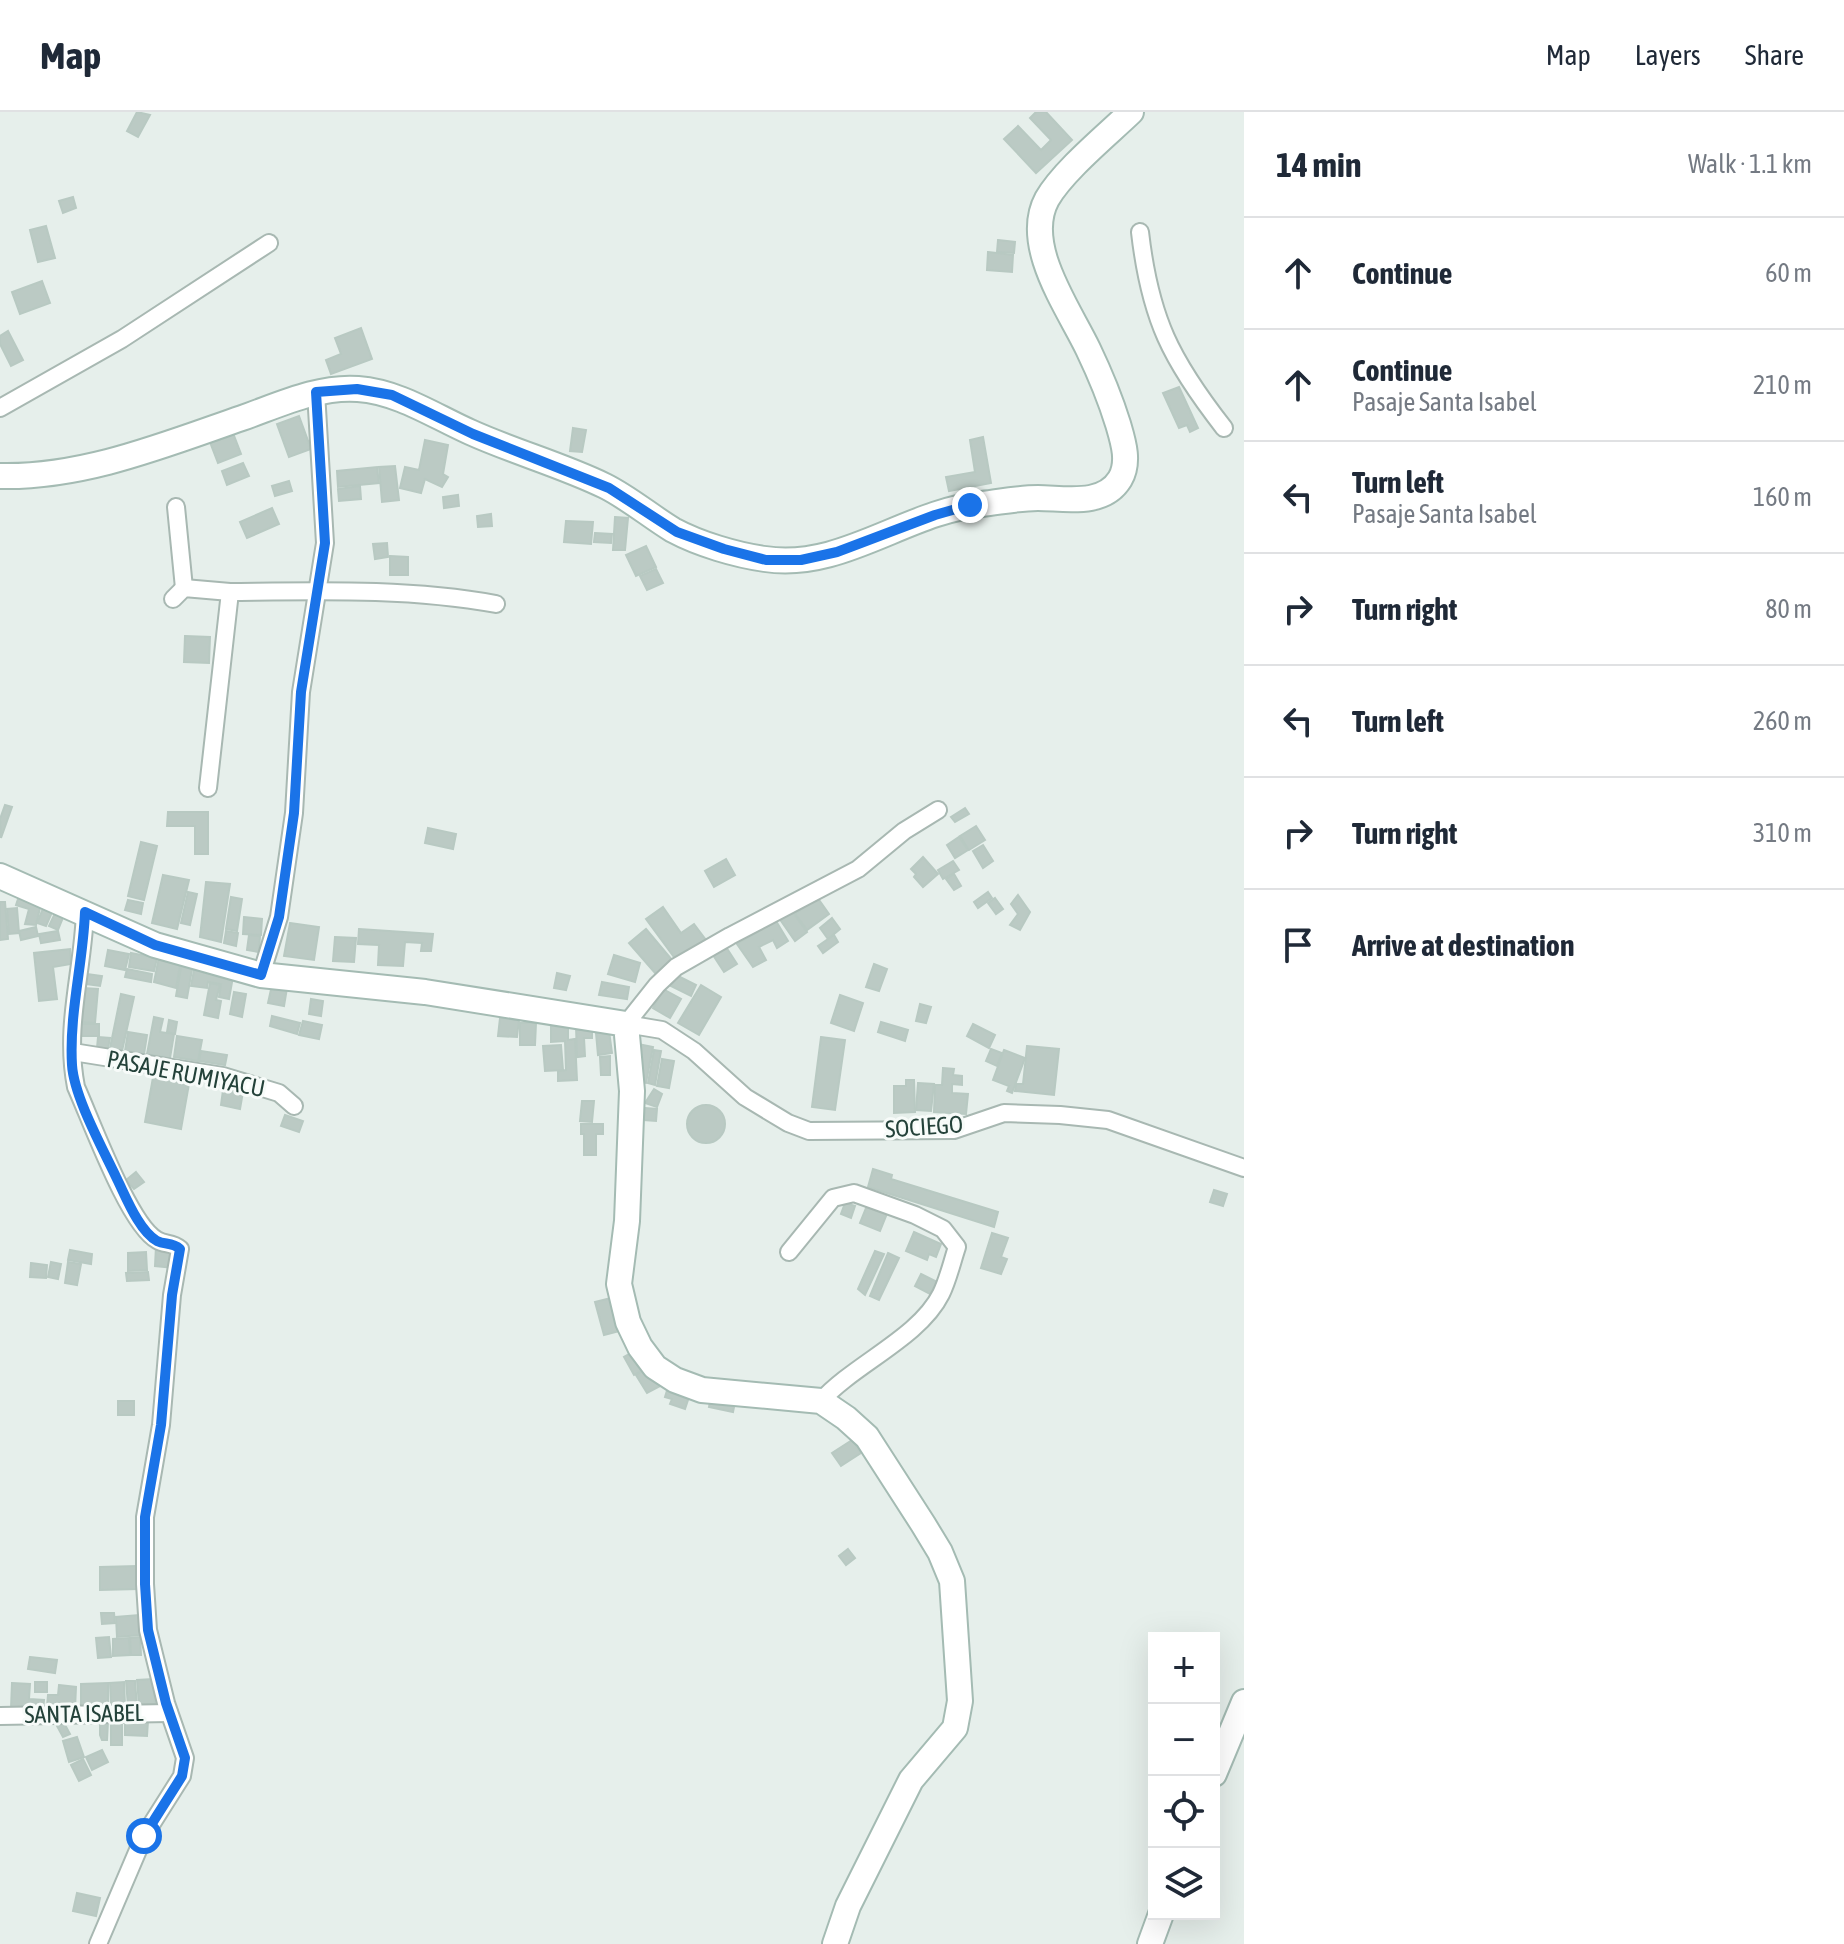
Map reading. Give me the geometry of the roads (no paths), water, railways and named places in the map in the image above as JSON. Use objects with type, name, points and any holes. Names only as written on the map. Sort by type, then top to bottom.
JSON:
[{"type":"main road","points":[[0,476],[30,477],[78,469],[147,450],[316,392],[357,389],[392,395],[473,434],[609,488],[677,532],[766,560],[801,560],[837,552],[970,505],[1036,498],[1094,498],[1120,479],[1125,453],[1111,402],[1043,253],[1040,224],[1047,200],[1066,176],[1131,112]]},
{"type":"main road","points":[[0,876],[155,945],[261,975],[425,992],[626,1024],[632,1091],[627,1221],[619,1284],[628,1322],[640,1347],[655,1367],[675,1380],[702,1390],[821,1401],[867,1437],[940,1552],[952,1581],[960,1701],[955,1728],[911,1780],[875,1847],[848,1906],[835,1944]]},
{"type":"main road","points":[[1220,1760],[1244,1702]]},
{"type":"main road","points":[[1150,1944],[1159,1920]]},
{"type":"street","points":[[1140,232],[1148,286],[1159,325],[1183,372],[1224,428]]},
{"type":"street","points":[[0,408],[122,339],[269,243]]},
{"type":"street","points":[[261,975],[279,917],[294,813],[301,692],[325,543],[316,392]]},
{"type":"street","points":[[176,507],[179,594],[392,592],[496,604]]},
{"type":"street","points":[[208,788],[230,592]]},
{"type":"street","points":[[626,1024],[657,985],[676,967],[858,869],[904,831],[938,810]]},
{"type":"street","points":[[85,912],[84,941],[72,1014],[72,1066],[76,1087],[135,1217],[157,1241],[180,1249],[172,1295],[161,1425],[145,1517],[145,1584],[148,1630],[169,1713],[185,1758],[182,1776],[144,1836],[98,1944]]},
{"type":"street","name":"SOCIEGO","points":[[626,1024],[662,1030],[694,1051],[745,1097],[788,1123],[809,1131],[954,1130],[1004,1113],[1060,1115],[1108,1120],[1244,1168]]},
{"type":"street","name":"PASAJE RUMIYACU","points":[[73,1052],[223,1076],[279,1093],[294,1106]]},
{"type":"street","points":[[789,1252],[833,1198],[854,1193],[915,1215],[943,1229],[957,1247],[941,1296],[919,1321],[890,1347],[834,1387],[821,1401]]},
{"type":"street","name":"SANTA ISABEL","points":[[0,1716],[169,1713]]}]
